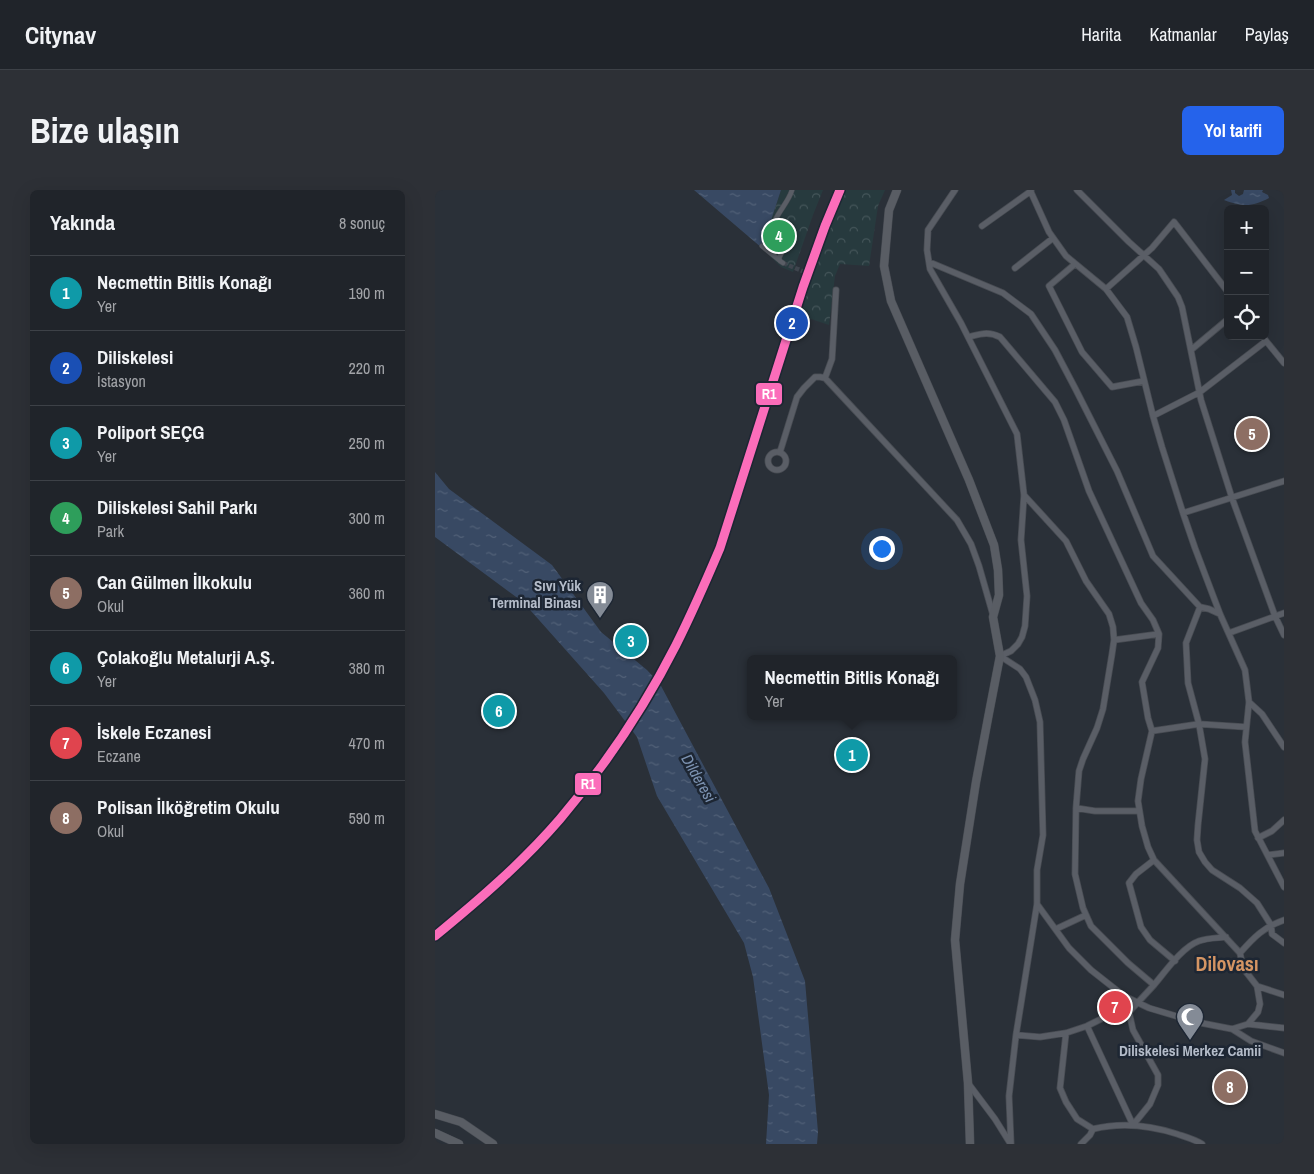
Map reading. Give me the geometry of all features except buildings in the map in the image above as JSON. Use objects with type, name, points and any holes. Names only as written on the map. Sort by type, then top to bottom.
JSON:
[{"type":"main road","points":[[897,190],[889,210],[884,266],[891,300],[969,480],[994,545],[998,570],[999,596],[993,617],[1001,656],[973,801],[955,940],[968,1083],[970,1144]]},
{"type":"main road","points":[[435,1114],[461,1122],[493,1144]]},
{"type":"main road","points":[[435,1133],[459,1144]]},
{"type":"street","points":[[763,246],[781,262],[779,256],[784,246],[775,240],[773,229],[779,212],[785,206],[793,190]]},
{"type":"street","points":[[955,190],[928,230],[927,250],[930,269],[968,337],[1017,434],[1025,495],[1021,540],[1027,596],[1025,626],[1018,644],[1011,651],[1001,656],[1019,669],[1026,678],[1035,700],[1039,722],[1043,835],[1037,870],[1037,904],[1015,1035],[1009,1096],[1011,1144]]},
{"type":"street","points":[[982,226],[1030,190],[1049,232],[1066,256],[1106,289],[1127,318],[1153,416],[1183,513],[1220,614],[1245,670],[1249,702],[1245,742],[1255,831],[1284,887]]},
{"type":"street","points":[[1077,190],[1159,269],[1183,307],[1201,400],[1232,498],[1275,616],[1284,635]]},
{"type":"street","points":[[785,206],[785,212]]},
{"type":"street","points":[[1106,289],[1152,248],[1174,222],[1224,287]]},
{"type":"street","points":[[773,229],[784,234],[785,232]]},
{"type":"street","points":[[1015,268],[1053,238]]},
{"type":"street","points":[[929,262],[1003,293],[1031,314],[1055,350],[1117,471],[1153,556],[1200,607],[1220,614]]},
{"type":"street","points":[[1075,264],[1049,286],[1082,352],[1112,387],[1144,381]]},
{"type":"street","points":[[825,378],[832,359],[836,290]]},
{"type":"street","points":[[1191,350],[1224,322]]},
{"type":"street","points":[[968,337],[984,333],[992,333],[1000,337],[1055,402],[1064,420],[1089,491],[1141,603],[1153,620],[1159,634],[1158,648],[1142,682],[1147,718],[1152,731],[1138,801],[1142,826],[1154,860],[1226,937],[1239,953],[1243,968],[1257,986],[1260,1004],[1258,1012],[1248,1024]]},
{"type":"street","points":[[1153,416],[1200,392],[1263,340]]},
{"type":"street","points":[[1265,340],[1284,363]]},
{"type":"street","points":[[780,452],[797,397],[815,378],[825,378],[957,520],[971,544],[993,617]]},
{"type":"street","points":[[1183,513],[1284,481]]},
{"type":"street","points":[[1025,495],[1066,541],[1086,581],[1109,614],[1113,627],[1114,640],[1103,709],[1079,771],[1076,808],[1075,874],[1083,908],[1091,926],[1128,963],[1154,985]]},
{"type":"street","points":[[1200,607],[1186,643],[1188,683],[1199,724],[1205,759],[1197,840],[1199,852],[1212,870],[1240,888],[1257,903],[1271,924],[1271,934],[1284,943]]},
{"type":"street","points":[[1229,633],[1284,612]]},
{"type":"street","points":[[1114,640],[1159,634]]},
{"type":"street","points":[[1249,702],[1262,714],[1284,747]]},
{"type":"street","points":[[1152,731],[1199,724],[1247,727]]},
{"type":"street","points":[[1076,808],[1095,811],[1139,811]]},
{"type":"street","points":[[1258,838],[1272,831],[1284,820]]},
{"type":"street","points":[[1267,855],[1284,853]]},
{"type":"street","points":[[1154,860],[1136,874],[1129,883],[1141,927],[1150,940],[1175,961]]},
{"type":"street","points":[[1037,904],[1069,948],[1091,970],[1123,996],[1149,1008],[1196,1022],[1232,1029],[1251,1041],[1284,1053]]},
{"type":"street","points":[[1056,929],[1086,915]]},
{"type":"street","points":[[1239,953],[1251,940],[1271,924],[1284,920]]},
{"type":"street","points":[[1015,1035],[1040,1037],[1066,1032],[1105,1018],[1129,1012],[1182,952],[1197,941],[1226,937]]},
{"type":"street","points":[[1257,986],[1284,995]]},
{"type":"street","points":[[1129,1012],[1133,1030],[1158,1074],[1158,1084],[1151,1104],[1133,1125]]},
{"type":"street","points":[[1232,1029],[1248,1024],[1284,1028]]},
{"type":"street","points":[[1087,1026],[1133,1125]]},
{"type":"street","points":[[1066,1032],[1060,1088],[1077,1119],[1093,1129],[1133,1125],[1157,1128],[1202,1144]]},
{"type":"street","points":[[968,1083],[995,1118],[1011,1144]]},
{"type":"street","points":[[1081,1144],[1093,1129]]},
{"type":"green space","points":[[781,190],[823,190],[793,272],[781,267],[762,248]]},
{"type":"green space","points":[[846,190],[885,190],[878,206],[869,266],[840,264],[835,276],[829,325],[799,315],[825,236]]},
{"type":"water","points":[[694,190],[781,190],[762,248]]},
{"type":"water","points":[[1231,190],[1235,190],[1235,193],[1239,196],[1243,194],[1244,190],[1263,190],[1262,192],[1268,195],[1269,198],[1247,205],[1224,200],[1232,195]]},
{"type":"water","name":"Dilderesi","points":[[435,472],[449,489],[552,565],[601,632],[647,670],[660,684],[769,888],[805,981],[818,1132],[817,1144],[766,1144],[769,1095],[753,977],[744,943],[657,796],[637,737],[604,693],[523,602],[435,537]]},
{"type":"tunnel","points":[[783,263],[812,275]]},
{"type":"transit line","name":"R1","points":[[435,936],[500,880],[560,819],[608,757],[638,713],[664,668],[688,621],[720,548],[803,287],[840,190]]},
{"type":"place","name":"Diliskelesi Sahil Parkı","points":[[779,236]]},
{"type":"place","name":"Diliskelesi","points":[[792,323]]},
{"type":"place","name":"Can Gülmen İlkokulu","points":[[1252,434]]},
{"type":"place","name":"Sıvı Yük Terminal Binası","points":[[600,619]]},
{"type":"place","name":"Poliport SEÇG","points":[[631,641]]},
{"type":"place","name":"Çolakoğlu Metalurji A.Ş.","points":[[499,711]]},
{"type":"place","name":"Necmettin Bitlis Konağı","points":[[852,755]]},
{"type":"place","name":"İskele Eczanesi","points":[[1115,1007]]},
{"type":"place","name":"Diliskelesi Merkez Camii","points":[[1190,1041]]},
{"type":"place","name":"Polisan İlköğretim Okulu","points":[[1230,1087]]},
{"type":"district","name":"Dilovası","points":[[1227,964]]}]
